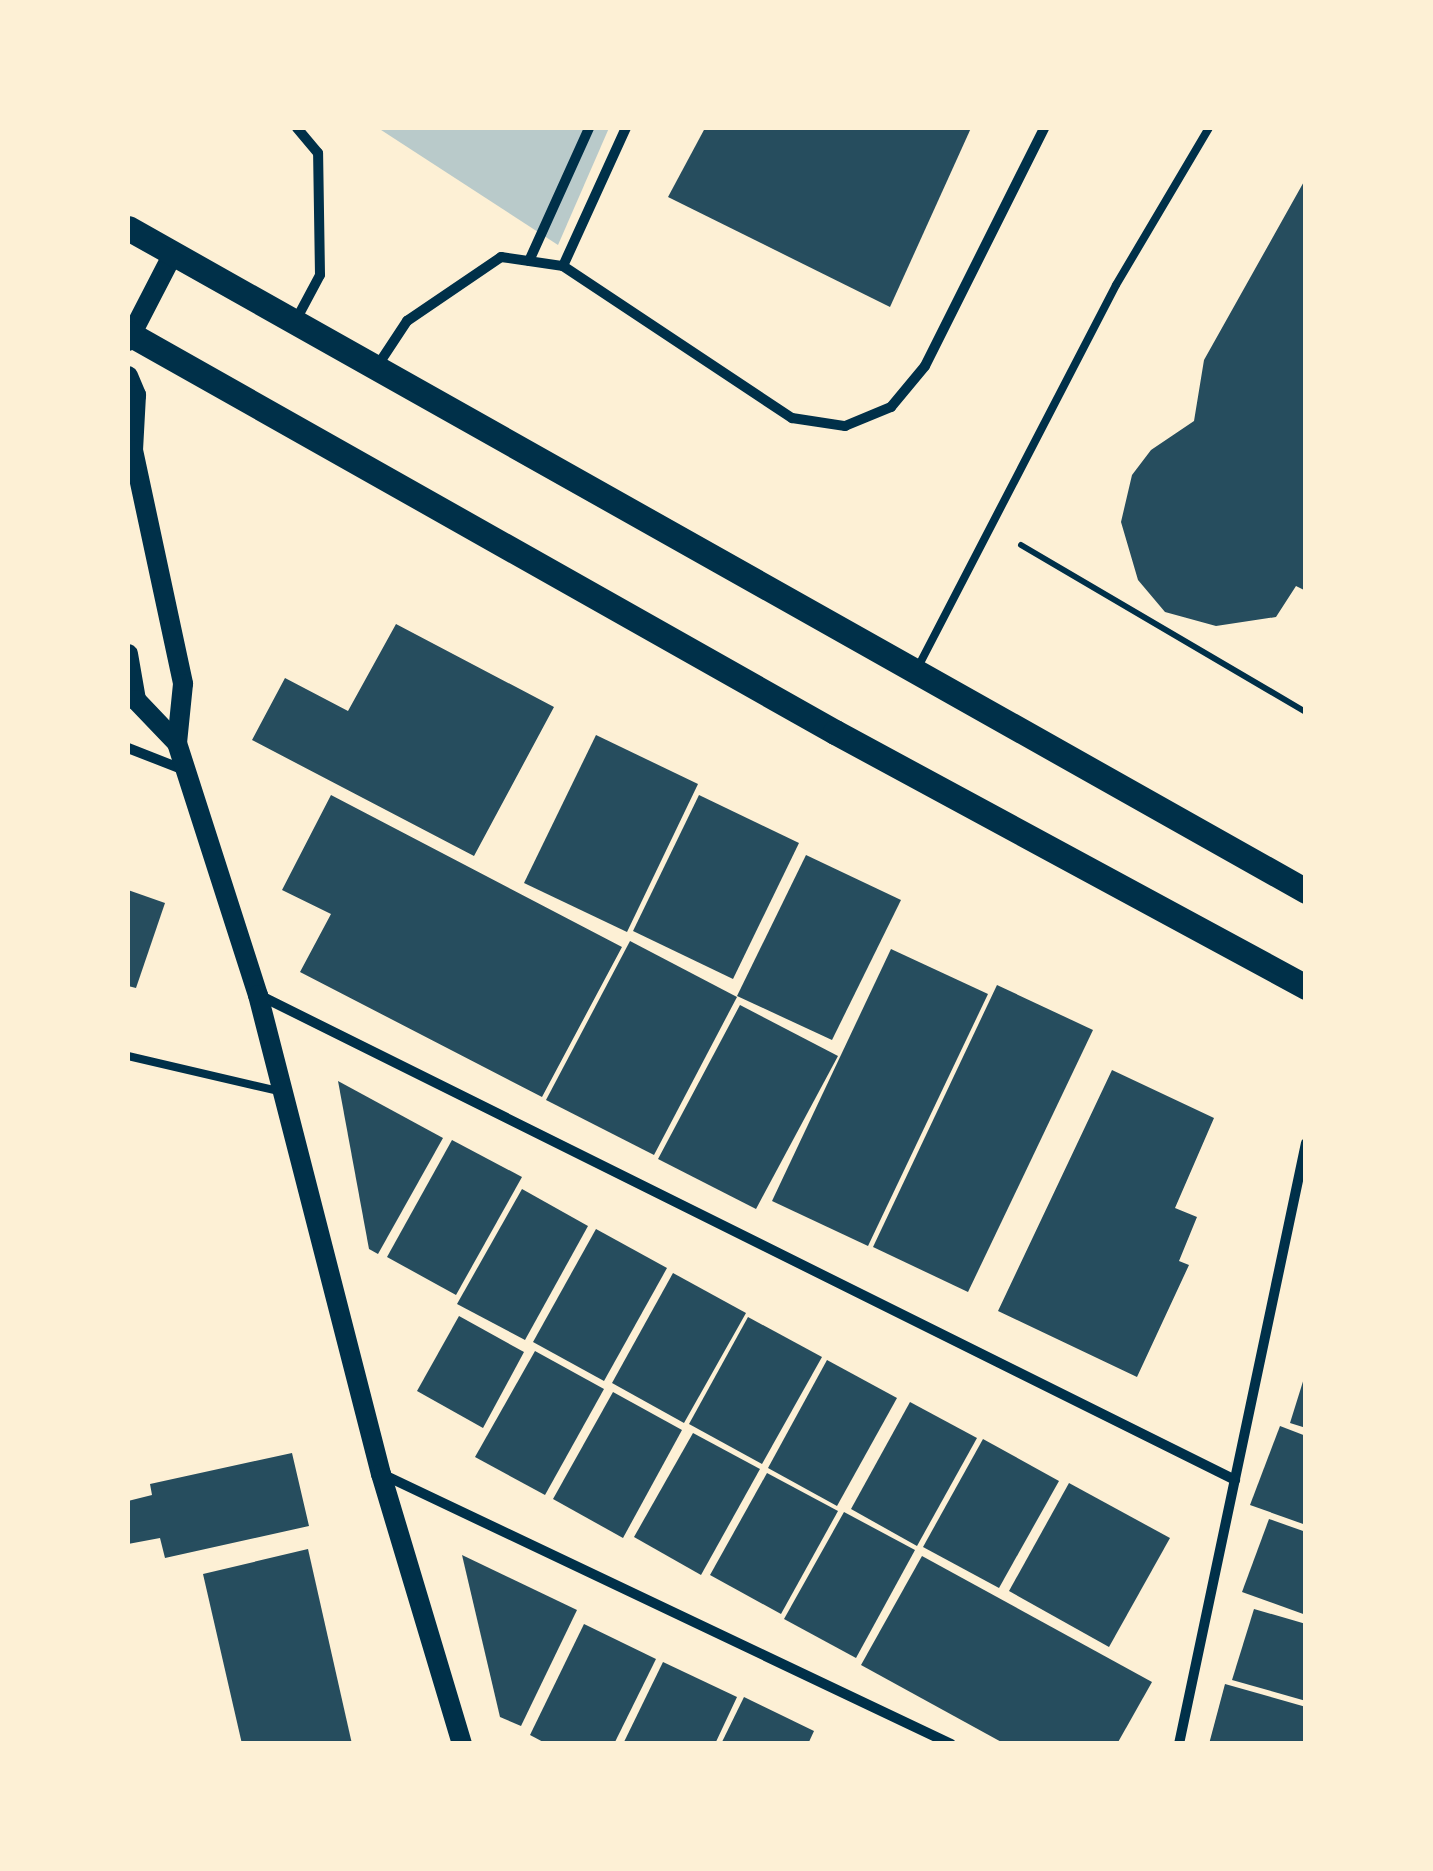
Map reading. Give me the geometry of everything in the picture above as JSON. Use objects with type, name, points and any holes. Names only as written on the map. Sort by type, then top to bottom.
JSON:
[{"type":"main road","points":[[128,228],[378,366],[914,675],[1306,891]]},
{"type":"main road","points":[[174,252],[129,336],[835,732],[1306,986]]},
{"type":"main road","points":[[128,376],[136,395],[134,450],[183,684],[177,743],[258,995],[382,1474],[462,1744]]},
{"type":"main road","points":[[128,654],[136,700],[177,743]]},
{"type":"street","points":[[296,320],[320,275],[318,152],[301,128]]},
{"type":"street","points":[[529,261],[589,128]]},
{"type":"street","points":[[563,266],[626,128]]},
{"type":"street","points":[[378,366],[407,321],[501,257],[563,266],[792,418],[845,426],[891,406],[926,366],[1044,128]]},
{"type":"street","points":[[128,748],[184,770]]},
{"type":"street","points":[[258,995],[1235,1480]]},
{"type":"street","points":[[1179,1744],[1306,1143]]},
{"type":"street","points":[[382,1474],[951,1744]]},
{"type":"lane","points":[[914,675],[994,529],[1116,284],[1209,128]]},
{"type":"lane","points":[[128,1056],[283,1092]]},
{"type":"path","points":[[994,529],[1306,712]]},
{"type":"shaded area","points":[[378,128],[609,128],[558,245]]},
{"type":"building","points":[[705,128],[971,128],[890,307],[668,197]]},
{"type":"building","points":[[1306,178],[1306,591],[1296,586],[1276,617],[1216,626],[1165,612],[1138,580],[1121,522],[1132,475],[1151,450],[1194,421],[1204,360]]},
{"type":"building","points":[[396,624],[554,707],[474,856],[252,740],[285,678],[348,711]]},
{"type":"building","points":[[596,735],[698,784],[627,932],[524,883]]},
{"type":"building","points":[[331,795],[622,947],[542,1097],[300,972],[331,914],[282,890]]},
{"type":"building","points":[[699,795],[799,843],[733,979],[633,931]]},
{"type":"building","points":[[806,855],[901,900],[832,1040],[737,996]]},
{"type":"building","points":[[128,890],[165,903],[136,988],[128,986]]},
{"type":"building","points":[[630,941],[737,997],[654,1155],[546,1100]]},
{"type":"building","points":[[891,949],[988,994],[868,1246],[772,1201]]},
{"type":"building","points":[[997,985],[1093,1030],[968,1292],[873,1247]]},
{"type":"building","points":[[740,1005],[838,1056],[756,1209],[658,1159]]},
{"type":"building","points":[[1112,1070],[1214,1118],[1175,1208],[1197,1217],[1179,1261],[1189,1265],[1137,1377],[998,1311]]},
{"type":"building","points":[[338,1081],[443,1138],[378,1254],[369,1249]]},
{"type":"building","points":[[452,1140],[522,1177],[456,1295],[387,1257]]},
{"type":"building","points":[[522,1189],[588,1226],[525,1340],[457,1304]]},
{"type":"building","points":[[596,1229],[667,1268],[604,1381],[533,1342]]},
{"type":"building","points":[[673,1273],[746,1313],[684,1423],[612,1383]]},
{"type":"building","points":[[459,1316],[524,1352],[483,1428],[417,1391]]},
{"type":"building","points":[[748,1317],[822,1357],[762,1464],[689,1424]]},
{"type":"building","points":[[535,1351],[604,1389],[545,1495],[475,1457]]},
{"type":"building","points":[[827,1360],[897,1398],[837,1506],[768,1468]]},
{"type":"building","points":[[1306,1376],[1306,1428],[1290,1423]]},
{"type":"building","points":[[613,1392],[682,1430],[623,1538],[553,1499]]},
{"type":"building","points":[[910,1402],[977,1438],[917,1546],[851,1509]]},
{"type":"building","points":[[1280,1426],[1306,1436],[1306,1525],[1250,1505]]},
{"type":"building","points":[[693,1433],[760,1469],[701,1575],[634,1537]]},
{"type":"building","points":[[983,1439],[1059,1481],[999,1588],[923,1547]]},
{"type":"building","points":[[292,1453],[309,1526],[165,1558],[160,1538],[128,1544],[128,1501],[152,1495],[150,1484]]},
{"type":"building","points":[[767,1473],[838,1511],[781,1614],[710,1575]]},
{"type":"building","points":[[1069,1483],[1170,1538],[1109,1647],[1009,1591]]},
{"type":"building","points":[[844,1512],[915,1550],[856,1658],[784,1619]]},
{"type":"building","points":[[1269,1519],[1306,1532],[1306,1615],[1242,1592]]},
{"type":"building","points":[[308,1549],[352,1744],[242,1744],[203,1574]]},
{"type":"building","points":[[462,1555],[577,1610],[521,1726],[500,1717]]},
{"type":"building","points":[[922,1556],[1152,1682],[1117,1744],[1005,1744],[861,1665]]},
{"type":"building","points":[[1254,1609],[1306,1624],[1306,1701],[1232,1680]]},
{"type":"building","points":[[584,1624],[656,1659],[614,1744],[547,1744],[530,1735]]},
{"type":"building","points":[[663,1662],[737,1697],[715,1744],[623,1744]]},
{"type":"building","points":[[1225,1684],[1306,1707],[1306,1744],[1209,1744]]},
{"type":"building","points":[[744,1697],[814,1731],[808,1744],[721,1744]]}]
